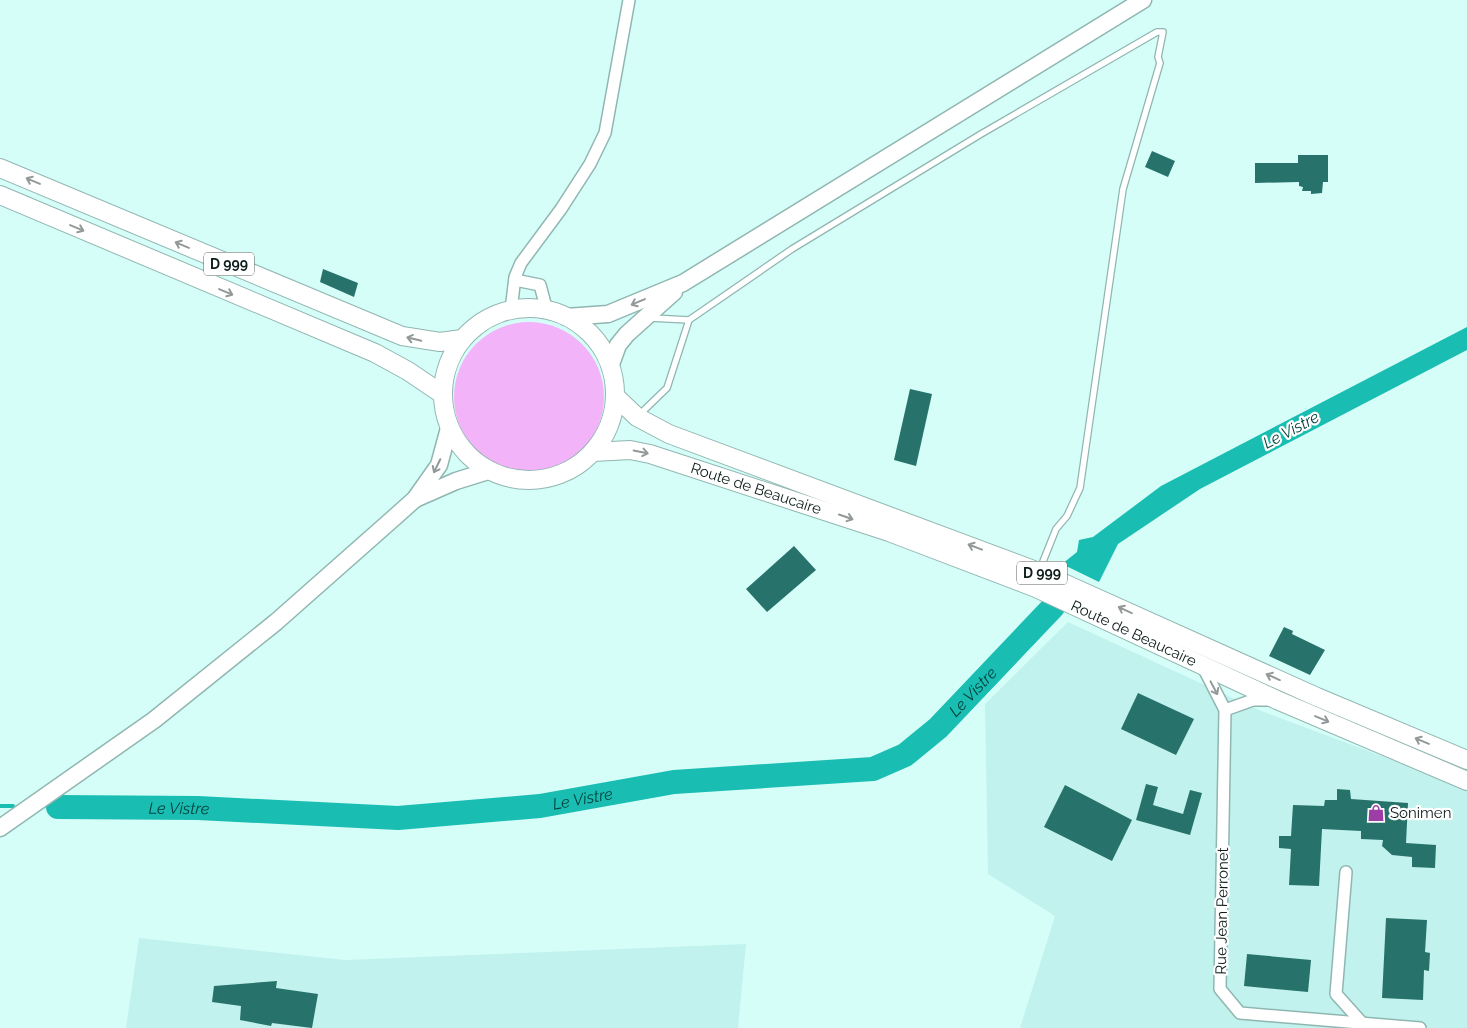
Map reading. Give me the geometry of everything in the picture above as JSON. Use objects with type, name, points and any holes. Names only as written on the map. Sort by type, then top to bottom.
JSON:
[{"type":"main road","points":[[566,317],[608,314],[683,283],[1144,0]]},
{"type":"main road","name":"D 999","points":[[0,168],[402,336],[440,342],[462,339]]},
{"type":"main road","name":"D 999","points":[[0,195],[375,353],[408,371],[442,394]]},
{"type":"main road","points":[[610,367],[618,345],[683,283]]},
{"type":"main road","points":[[511,310],[548,310],[566,317],[592,336],[610,367],[615,396],[610,422],[593,452],[578,466],[544,479],[512,479],[488,471],[465,453],[449,428],[442,394],[447,364],[462,339],[474,327],[488,318],[511,310]]},
{"type":"main road","name":"Route de Beaucaire","points":[[615,396],[637,417],[669,434],[722,456],[1039,572],[1317,697],[1467,760]]},
{"type":"main road","points":[[0,828],[154,720],[276,622],[415,499],[439,465],[449,428]]},
{"type":"main road","name":"Route de Beaucaire","points":[[593,452],[630,450],[650,454],[889,532],[1036,588],[1277,700],[1467,781]]},
{"type":"main road","points":[[415,499],[456,481],[488,471]]},
{"type":"street","points":[[511,310],[515,280],[521,263],[576,187],[597,152],[605,133],[629,0]]},
{"type":"street","points":[[515,280],[540,285],[548,310]]},
{"type":"street","name":"Rue Jean Perronet","points":[[1202,666],[1225,710],[1220,989],[1240,1013],[1420,1028]]},
{"type":"street","points":[[1225,710],[1253,700],[1277,700]]},
{"type":"street","points":[[1346,872],[1336,994],[1363,1024]]},
{"type":"lane","points":[[646,318],[688,320],[792,249],[981,134],[1157,32],[1163,32],[1158,57],[1160,63],[1123,189],[1080,488],[1067,516],[1056,529],[1039,572]]},
{"type":"lane","points":[[637,417],[667,388],[688,320]]},
{"type":"shaded area","points":[[529,322],[544,323],[558,328],[582,344],[598,368],[603,382],[603,412],[598,426],[582,450],[558,466],[544,471],[529,472],[514,471],[500,466],[476,450],[460,426],[455,412],[454,397],[455,382],[460,368],[476,344],[500,328],[514,323]]},
{"type":"shaded area","points":[[1068,622],[1259,710],[1467,788],[1467,1028],[1020,1028],[1055,916],[988,874],[985,704]]},
{"type":"shaded area","points":[[139,938],[345,960],[746,944],[738,1028],[126,1028]]},
{"type":"water","points":[[1467,327],[1467,350],[1200,489],[1118,544],[1099,582],[1062,564],[1077,552],[1079,540],[1093,537],[1161,486]]},
{"type":"building","points":[[1152,151],[1175,161],[1168,177],[1145,167]]},
{"type":"building","points":[[1298,155],[1328,155],[1328,182],[1323,182],[1322,193],[1311,194],[1311,191],[1302,191],[1303,187],[1299,186],[1299,182],[1255,183],[1255,163],[1298,163]]},
{"type":"building","points":[[323,269],[358,283],[354,297],[320,282]]},
{"type":"building","points":[[910,389],[932,394],[916,466],[894,460]]},
{"type":"building","points":[[794,546],[816,570],[767,612],[746,589]]},
{"type":"building","points":[[1284,627],[1293,631],[1292,634],[1325,650],[1310,675],[1269,656]]},
{"type":"building","points":[[1138,693],[1194,719],[1176,755],[1121,729]]},
{"type":"building","points":[[1146,784],[1158,787],[1153,805],[1183,814],[1190,790],[1202,793],[1190,835],[1136,820]]},
{"type":"building","points":[[1065,785],[1132,820],[1112,861],[1044,827]]},
{"type":"building","points":[[1337,789],[1350,790],[1351,799],[1408,803],[1406,843],[1436,845],[1435,868],[1412,867],[1412,857],[1392,855],[1382,846],[1383,840],[1361,839],[1361,831],[1322,829],[1319,886],[1289,885],[1291,849],[1279,848],[1279,836],[1291,836],[1293,805],[1324,806],[1325,800],[1337,800]]},
{"type":"building","points":[[1386,918],[1427,920],[1425,952],[1430,953],[1429,971],[1424,970],[1423,1000],[1382,998]]},
{"type":"building","points":[[1247,954],[1311,960],[1308,992],[1244,986]]},
{"type":"building","points":[[277,981],[276,988],[318,994],[312,1028],[272,1023],[271,1026],[240,1020],[241,1006],[212,1002],[214,986]]},
{"type":"waterway","name":"Le Vistre","points":[[58,807],[198,808],[398,818],[540,806],[674,782],[873,769],[905,755],[938,728],[1053,607]]},
{"type":"waterway","name":"Le Vistre","points":[[0,806],[13,806]]},
{"type":"waterway","name":"Le Vistre","points":[[48,807],[58,807]]},
{"type":"place","name":"Sonimen","points":[[1376,813]]}]
